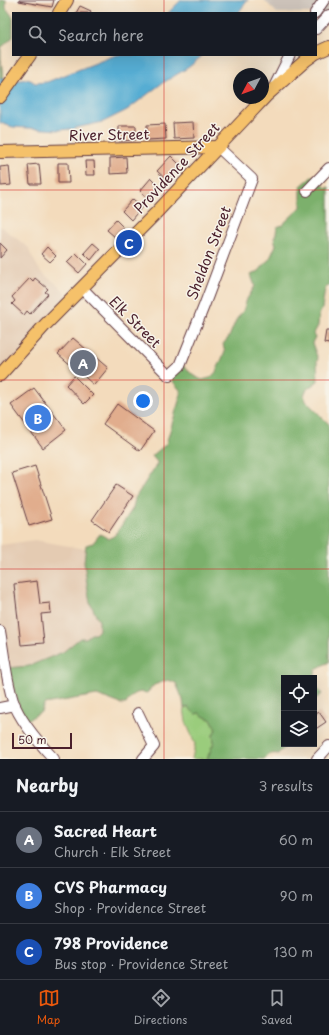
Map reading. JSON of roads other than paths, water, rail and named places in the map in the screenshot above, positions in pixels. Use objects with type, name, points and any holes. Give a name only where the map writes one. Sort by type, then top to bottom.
[{"type":"main road","points":[[60,12],[67,0]]},
{"type":"main road","points":[[317,53],[329,47]]},
{"type":"main road","name":"Providence Street","points":[[0,375],[45,326],[155,214],[273,90],[312,56]]},
{"type":"main road","points":[[0,97],[27,58]]},
{"type":"main road","name":"River Street","points":[[0,152],[218,147]]},
{"type":"street","points":[[316,12],[324,0]]},
{"type":"street","points":[[317,28],[329,15]]},
{"type":"street","points":[[273,90],[290,56]]},
{"type":"street","name":"Sheldon Street","points":[[169,376],[180,366],[252,179],[218,147]]},
{"type":"street","points":[[308,191],[329,168]]},
{"type":"street","name":"Elk Street","points":[[82,288],[169,376]]},
{"type":"street","points":[[0,631],[10,687],[15,705],[34,737],[54,759]]},
{"type":"street","points":[[0,708],[15,705]]},
{"type":"street","points":[[138,713],[154,746],[143,759]]},
{"type":"street","points":[[317,759],[329,746]]},
{"type":"water","points":[[181,0],[248,0],[239,12],[169,12]]},
{"type":"water","points":[[113,56],[202,56],[189,67],[161,84],[127,110],[103,122],[75,128],[73,130],[13,127],[0,123],[0,78],[16,80],[27,79],[35,83],[47,82]]},
{"type":"place","name":"798 Providence","points":[[129,243]]},
{"type":"place","name":"Sacred Heart","points":[[83,363]]},
{"type":"place","name":"CVS Pharmacy","points":[[38,418]]}]
